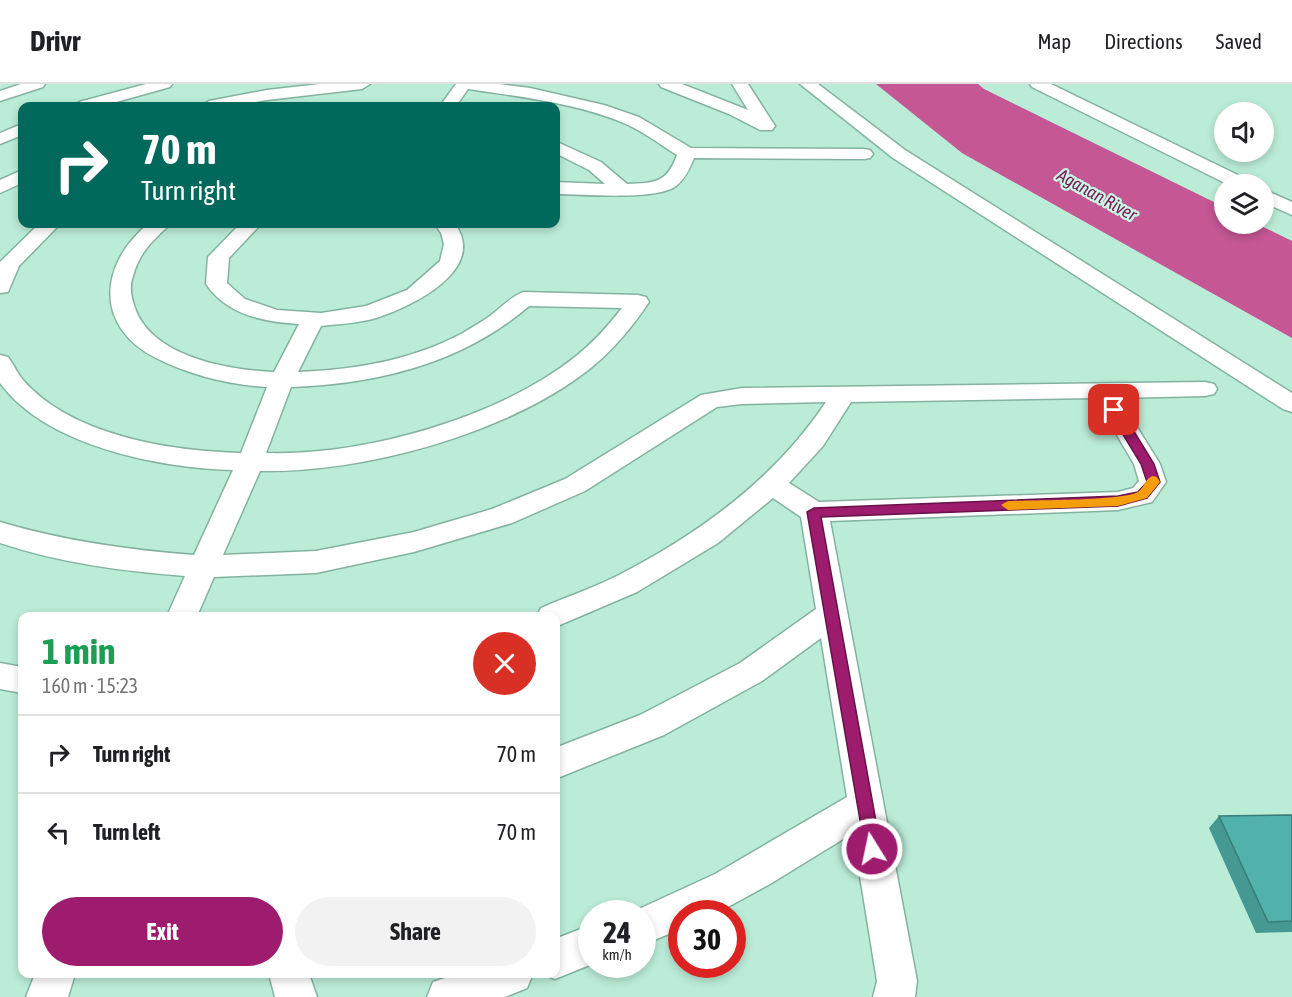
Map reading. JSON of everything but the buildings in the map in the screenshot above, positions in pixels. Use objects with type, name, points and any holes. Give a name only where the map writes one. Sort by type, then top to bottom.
[{"type":"street","points":[[0,96],[37,84]]},
{"type":"street","points":[[99,102],[164,84]]},
{"type":"street","points":[[230,102],[277,93],[362,84]]},
{"type":"street","points":[[451,102],[464,84],[530,93],[598,109],[633,121],[687,153],[864,154]]},
{"type":"street","points":[[667,84],[724,105],[765,126]]},
{"type":"street","points":[[740,84],[784,153]]},
{"type":"street","points":[[808,84],[899,154],[1292,404]]},
{"type":"street","points":[[1038,84],[1221,174]]},
{"type":"street","points":[[0,139],[18,131]]},
{"type":"street","points":[[560,148],[595,166],[621,188]]},
{"type":"street","points":[[560,188],[665,185],[681,170],[687,153]]},
{"type":"street","points":[[0,187],[18,178]]},
{"type":"street","points":[[1274,200],[1292,209]]},
{"type":"street","points":[[0,287],[5,263],[45,228]]},
{"type":"street","points":[[0,362],[3,369],[28,399],[66,424],[118,445],[180,457],[250,462],[325,458],[399,445],[468,424],[528,398],[578,367],[614,335],[638,302],[524,299],[492,325],[450,348],[398,366],[340,376],[282,380],[224,374],[176,359],[141,338],[122,312],[119,283],[130,255],[156,228]]},
{"type":"street","points":[[245,228],[230,238],[217,257],[214,276],[223,294],[244,308],[274,318],[312,321],[350,317],[387,308],[417,294],[440,278],[452,260],[455,242],[447,228]]},
{"type":"street","points":[[184,612],[250,462],[282,380],[312,321]]},
{"type":"street","points":[[0,532],[36,544],[127,561],[204,567],[316,561],[414,542],[502,516],[575,485],[710,400],[742,396],[1205,389]]},
{"type":"street","points":[[772,485],[814,512],[1118,501],[1142,495],[1153,482],[1147,464],[1103,391]]},
{"type":"street","points":[[560,613],[627,584],[708,536],[772,485],[814,440],[843,396]]},
{"type":"street","points":[[814,512],[864,806],[897,981],[894,997]]},
{"type":"street","points":[[560,762],[652,725],[751,672],[831,614]]},
{"type":"street","points":[[0,676],[18,679]]},
{"type":"street","points":[[656,921],[776,863],[864,806]]},
{"type":"street","points":[[560,957],[578,950]]},
{"type":"street","points":[[48,997],[54,978]]},
{"type":"street","points":[[290,978],[296,997]]},
{"type":"street","points":[[448,997],[502,978]]},
{"type":"water","name":"Aganan River","points":[[876,84],[978,84],[1214,202],[1214,234],[1274,232],[1292,241],[1292,338],[962,153]]},
{"type":"slow traffic","points":[[1008,505],[1118,501],[1142,495],[1153,480]]},
{"type":"route","points":[[872,849],[814,512],[1118,501],[1142,495],[1153,482],[1147,464],[1114,410]]}]
